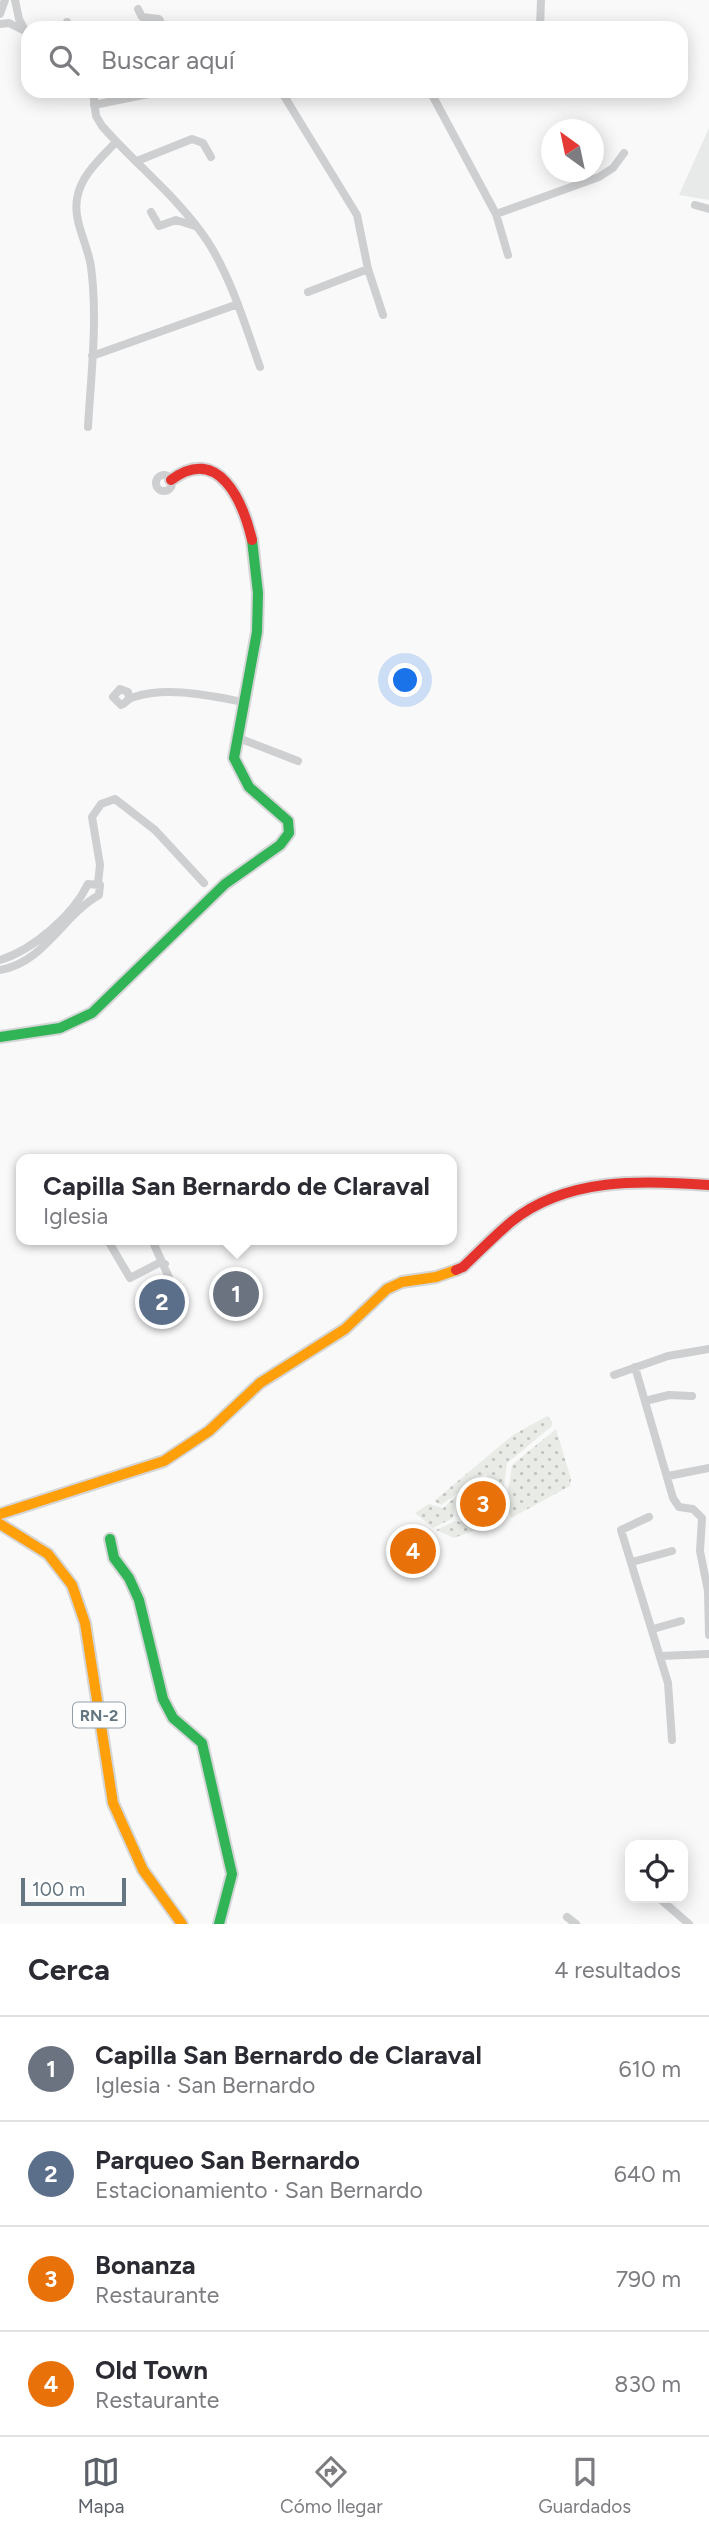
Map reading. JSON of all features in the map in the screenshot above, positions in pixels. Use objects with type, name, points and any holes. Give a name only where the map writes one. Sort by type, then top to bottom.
[{"type":"street","points":[[0,13],[5,0]]},
{"type":"street","points":[[16,0],[22,21]]},
{"type":"street","points":[[540,21],[541,0]]},
{"type":"street","points":[[138,9],[142,18],[160,21]]},
{"type":"street","points":[[0,24],[9,23],[21,31]]},
{"type":"street","points":[[95,98],[102,126],[137,160],[208,242],[238,304],[260,367]]},
{"type":"street","points":[[285,98],[357,215],[368,269],[383,316]]},
{"type":"street","points":[[434,98],[496,214],[508,255]]},
{"type":"street","points":[[137,160],[192,139],[203,143],[211,157]]},
{"type":"street","points":[[88,427],[93,356],[91,265],[78,218],[77,198],[85,177],[116,142]]},
{"type":"street","points":[[496,214],[599,177],[613,169],[624,153]]},
{"type":"street","points":[[695,205],[709,209]]},
{"type":"street","points":[[151,212],[159,226],[176,220],[195,226]]},
{"type":"street","points":[[308,292],[368,269]]},
{"type":"street","points":[[93,356],[238,304]]},
{"type":"street","points":[[0,1037],[61,1030],[75,1025],[92,1013],[225,884],[280,845],[289,833],[288,821],[252,793],[241,778],[234,758],[257,630],[250,530],[234,490],[216,472],[194,468],[171,480]]},
{"type":"street","points":[[129,698],[146,694],[183,693],[244,702]]},
{"type":"street","points":[[236,737],[298,761]]},
{"type":"street","points":[[0,970],[10,969],[43,949],[88,900],[99,895],[101,888],[97,883],[100,865],[92,817],[101,804],[116,799],[155,830],[204,883]]},
{"type":"street","points":[[0,960],[36,943],[83,895],[89,884],[97,883]]},
{"type":"street","points":[[0,1514],[140,1471],[187,1448],[248,1392],[345,1329],[387,1289],[402,1282],[436,1277],[463,1267],[512,1221],[545,1201],[576,1190],[648,1180],[709,1185]]},
{"type":"street","points":[[111,1245],[130,1279],[161,1262],[165,1264]]},
{"type":"street","points":[[155,1245],[176,1293]]},
{"type":"street","points":[[614,1375],[668,1356],[709,1349]]},
{"type":"street","points":[[635,1367],[676,1503],[684,1509],[694,1509],[702,1518],[709,1635]]},
{"type":"street","points":[[645,1401],[669,1395],[692,1396]]},
{"type":"street","points":[[668,1476],[709,1468]]},
{"type":"street","points":[[649,1517],[621,1530],[668,1683],[672,1740]]},
{"type":"street","name":"RN-2","points":[[0,1524],[38,1546],[72,1585],[85,1623],[113,1803],[143,1870],[182,1924]]},
{"type":"street","points":[[110,1539],[109,1552],[133,1585],[159,1686],[171,1716],[198,1736],[202,1743],[232,1874],[229,1895],[219,1924]]},
{"type":"street","points":[[632,1562],[672,1551]]},
{"type":"street","points":[[653,1629],[681,1622]]},
{"type":"street","points":[[661,1656],[709,1654]]},
{"type":"street","points":[[665,1903],[689,1924]]},
{"type":"street","points":[[567,1917],[576,1924]]},
{"type":"shaded area","points":[[709,128],[709,200],[679,195]]},
{"type":"shaded area","points":[[547,1416],[552,1421],[552,1426],[507,1463],[503,1493],[496,1483],[491,1484],[486,1473],[441,1505],[434,1501],[513,1435]]},
{"type":"shaded area","points":[[556,1429],[571,1479],[570,1486],[511,1518],[502,1497],[508,1493],[512,1465]]},
{"type":"shaded area","points":[[456,1496],[453,1518],[433,1528],[415,1513],[429,1504],[443,1508]]},
{"type":"shaded area","points":[[469,1515],[475,1530],[454,1538],[436,1530],[455,1521],[461,1522]]},
{"type":"traffic: fast","points":[[0,1037],[60,1028],[92,1013],[225,884],[280,845],[289,833],[288,821],[249,787],[234,758],[257,632],[258,593],[252,540]]},
{"type":"traffic: fast","points":[[110,1539],[114,1558],[129,1578],[139,1600],[163,1699],[173,1718],[202,1743],[232,1874],[219,1924]]},
{"type":"traffic: slow","points":[[0,1514],[164,1461],[209,1431],[260,1383],[345,1329],[387,1289],[402,1282],[436,1277],[456,1270]]},
{"type":"traffic: slow","points":[[0,1524],[48,1554],[72,1585],[85,1623],[113,1803],[143,1870],[182,1924]]},
{"type":"traffic: jam","points":[[171,480],[188,471],[203,469],[215,473],[235,495],[252,540]]},
{"type":"traffic: jam","points":[[456,1270],[463,1267],[511,1222],[533,1207],[556,1197],[580,1189],[606,1185],[658,1182],[709,1185]]},
{"type":"place","name":"Capilla San Bernardo de Claraval","points":[[236,1294]]},
{"type":"place","name":"Parqueo San Bernardo","points":[[162,1302]]},
{"type":"place","name":"Bonanza","points":[[483,1504]]},
{"type":"place","name":"Old Town","points":[[413,1551]]}]
